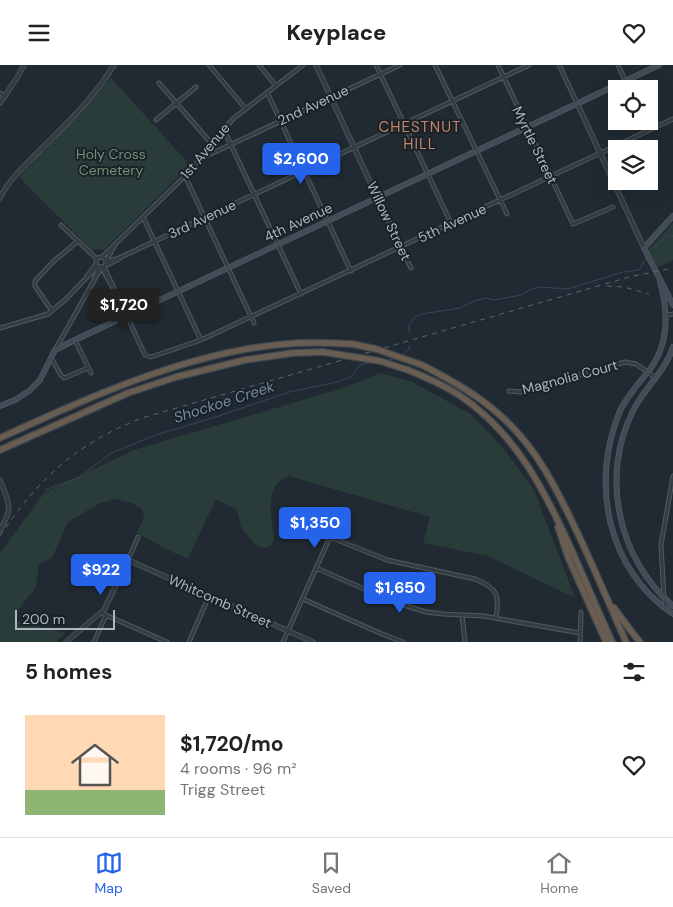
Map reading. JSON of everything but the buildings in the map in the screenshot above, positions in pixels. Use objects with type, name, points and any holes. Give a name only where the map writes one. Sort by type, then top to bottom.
[{"type":"highway","points":[[0,438],[141,378],[180,365],[225,354],[298,343],[352,344],[376,349],[422,365],[487,404],[503,418],[533,452],[553,482],[626,642]]},
{"type":"highway","points":[[0,450],[128,393],[176,377],[244,360],[293,353],[323,352],[380,361],[408,370],[452,391],[487,417],[510,440],[532,470],[548,497],[568,557],[607,642]]},
{"type":"highway","points":[[605,594],[630,631],[640,642]]},
{"type":"main road","name":"4th Avenue","points":[[625,80],[659,65]]},
{"type":"main road","name":"4th Avenue","points":[[55,351],[608,88]]},
{"type":"main road","points":[[673,216],[644,248],[673,305]]},
{"type":"main road","points":[[660,281],[665,315],[662,344],[656,360],[628,397],[616,424],[607,466],[606,502],[610,525],[622,557],[642,586],[673,614]]},
{"type":"main road","points":[[673,347],[666,365],[638,401],[626,427],[620,455],[617,494],[621,523],[632,554],[647,578],[673,606]]},
{"type":"main road","points":[[0,406],[24,395],[34,386],[55,351]]},
{"type":"street","points":[[0,103],[24,65]]},
{"type":"street","points":[[0,198],[6,187],[25,165],[85,104],[114,65]]},
{"type":"street","points":[[209,65],[245,108]]},
{"type":"street","points":[[259,65],[276,85]]},
{"type":"street","name":"1st Avenue","points":[[101,265],[102,257],[185,176],[223,129],[245,108],[303,65]]},
{"type":"street","name":"Willow Street","points":[[316,65],[411,268]]},
{"type":"street","points":[[376,65],[451,223]]},
{"type":"street","name":"2nd Avenue","points":[[200,159],[400,65]]},
{"type":"street","points":[[435,65],[507,214]]},
{"type":"street","name":"Myrtle Street","points":[[498,65],[573,224],[613,207]]},
{"type":"street","name":"3rd Avenue","points":[[101,265],[304,172],[529,65]]},
{"type":"street","points":[[559,65],[644,248]]},
{"type":"street","points":[[618,65],[625,80]]},
{"type":"street","points":[[159,83],[211,143]]},
{"type":"street","points":[[156,120],[196,87]]},
{"type":"street","points":[[267,92],[351,271]]},
{"type":"street","points":[[0,93],[5,96]]},
{"type":"street","name":"5th Avenue","points":[[658,126],[673,119]]},
{"type":"street","points":[[223,129],[301,295]]},
{"type":"street","name":"5th Avenue","points":[[126,316],[147,356],[151,357],[201,341],[601,154],[648,130]]},
{"type":"street","points":[[185,176],[254,323]]},
{"type":"street","points":[[142,217],[201,341]]},
{"type":"street","points":[[61,225],[101,265],[126,316]]},
{"type":"street","points":[[52,311],[36,288],[35,281],[54,261],[78,241]]},
{"type":"street","name":"1st Avenue","points":[[101,265],[115,245]]},
{"type":"street","points":[[0,328],[42,317],[52,311],[101,265]]},
{"type":"street","points":[[55,351],[101,265]]},
{"type":"street","points":[[665,315],[673,314]]},
{"type":"street","points":[[75,340],[91,373]]},
{"type":"street","points":[[51,358],[61,375],[66,378],[88,368]]},
{"type":"street","name":"Magnolia Court","points":[[509,391],[520,392],[625,362],[636,365],[656,378]]},
{"type":"street","points":[[667,610],[664,598],[661,545],[673,476]]},
{"type":"street","points":[[0,480],[10,510],[0,530]]},
{"type":"street","points":[[94,642],[104,614],[138,537]]},
{"type":"street","points":[[283,642],[330,537],[387,561],[475,579],[484,583],[497,595],[496,618]]},
{"type":"street","name":"Whitcomb Street","points":[[128,560],[313,642]]},
{"type":"street","points":[[316,568],[410,608],[436,613],[496,618],[580,633]]},
{"type":"street","points":[[189,642],[209,596]]},
{"type":"street","points":[[303,599],[403,642]]},
{"type":"street","points":[[580,642],[581,612]]},
{"type":"street","points":[[66,642],[104,614]]},
{"type":"street","points":[[104,614],[167,642]]},
{"type":"street","points":[[462,615],[465,642]]},
{"type":"green space","name":"Holy Cross Cemetery","points":[[111,78],[190,165],[104,250],[92,250],[19,177]]},
{"type":"green space","points":[[673,223],[673,260],[658,267],[648,250]]},
{"type":"green space","points":[[381,373],[410,381],[471,414],[505,450],[534,490],[575,598],[488,556],[423,543],[430,517],[289,476],[281,480],[272,494],[271,512],[274,539],[272,544],[266,548],[255,545],[241,527],[237,510],[216,499],[188,558],[137,533],[144,517],[142,509],[132,503],[115,499],[98,504],[67,523],[52,558],[39,564],[36,587],[15,614],[15,621],[66,633],[56,642],[0,642],[0,553],[44,493],[134,450],[343,388]]},
{"type":"waterway","name":"Shockoe Creek","points":[[655,247],[667,236],[673,236]]},
{"type":"waterway","name":"Shockoe Creek","points":[[409,332],[409,325],[416,316],[422,314],[460,308],[474,301],[486,298],[494,300],[521,295],[539,287],[568,289],[623,272],[639,270],[646,258]]},
{"type":"waterway","name":"Shockoe Creek","points":[[401,356],[409,349],[409,346]]},
{"type":"waterway","name":"Shockoe Creek","points":[[387,360],[396,359]]},
{"type":"waterway","name":"Shockoe Creek","points":[[45,490],[80,477],[111,453],[156,435],[289,392],[337,382],[351,377],[360,365],[371,362]]},
{"type":"railway","points":[[0,536],[29,497],[61,465],[98,439],[142,418],[629,277],[673,268]]},
{"type":"railway","points":[[607,286],[624,287],[649,294]]},
{"type":"district","name":"CHESTNUT HILL","points":[[420,136]]}]
